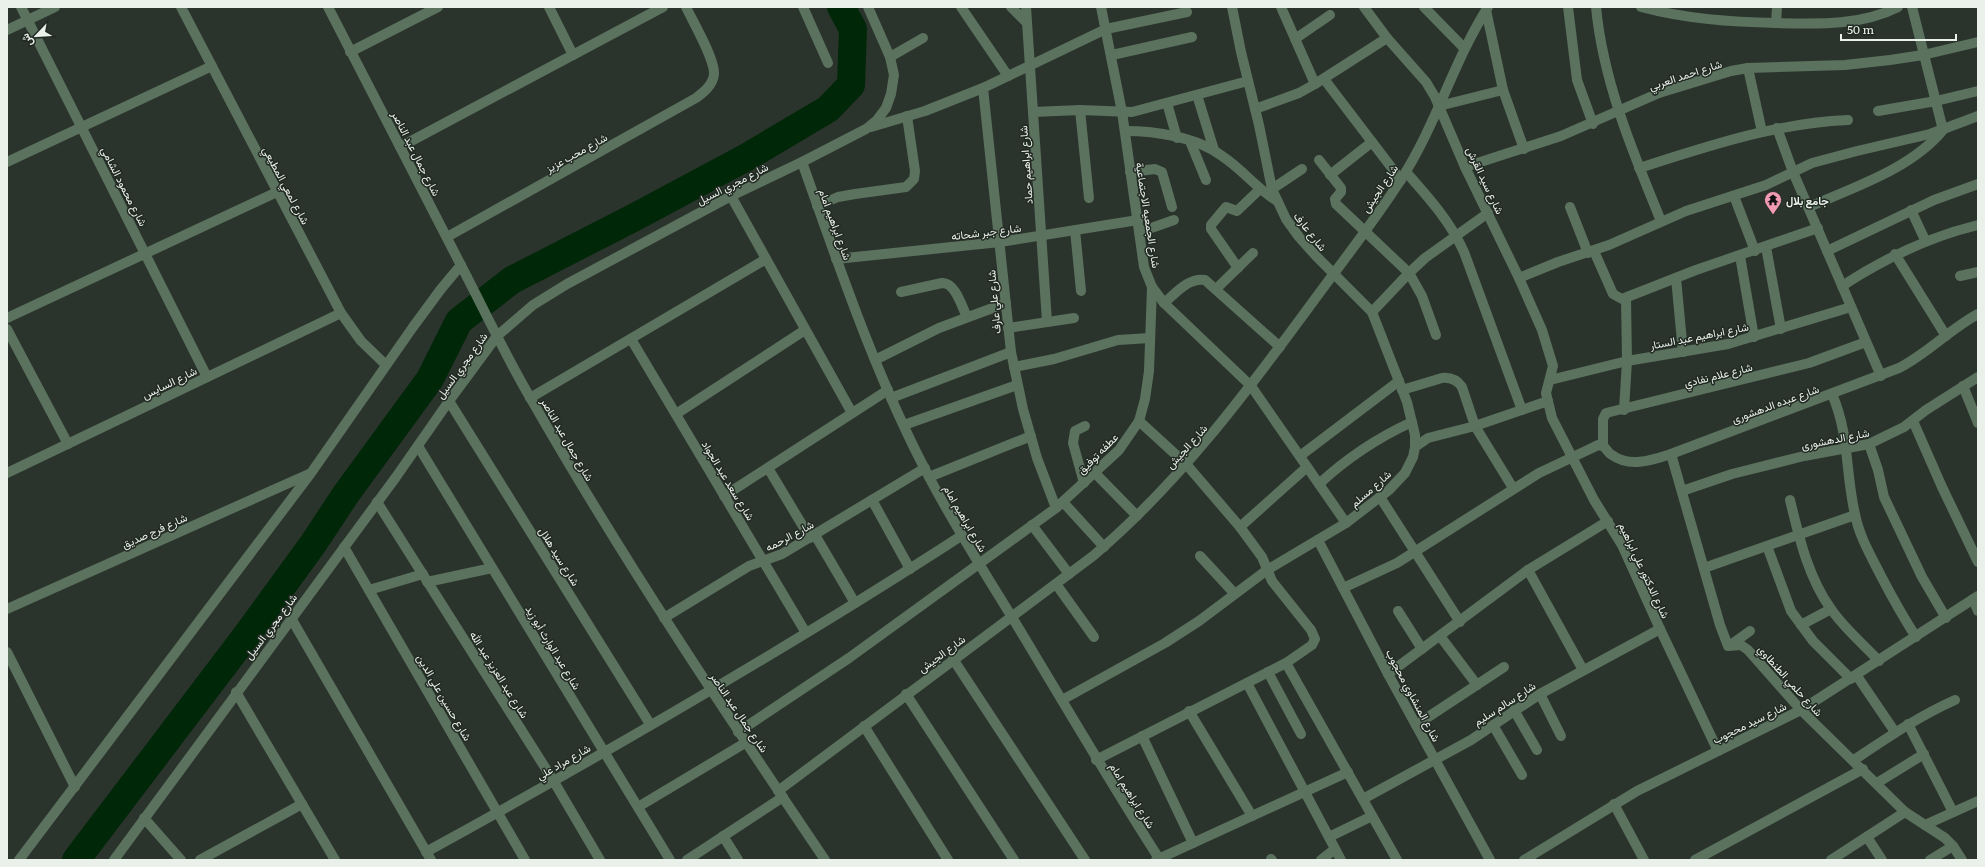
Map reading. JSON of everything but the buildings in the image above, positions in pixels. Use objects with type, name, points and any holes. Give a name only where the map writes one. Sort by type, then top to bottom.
[{"type":"street","name":"شارع محمود الشامي","points":[[21,7],[207,377]]},
{"type":"street","points":[[7,30],[55,7]]},
{"type":"street","name":"شارع لمعي المطيعي","points":[[181,7],[341,313],[361,341],[386,365]]},
{"type":"street","name":"شارع جمال عبد الناصر","points":[[328,7],[530,398],[585,492],[664,618],[745,743],[825,860]]},
{"type":"street","points":[[350,52],[438,7]]},
{"type":"street","points":[[550,7],[573,55]]},
{"type":"street","points":[[400,147],[663,7]]},
{"type":"street","name":"شارع محب عزيز","points":[[447,238],[696,98],[707,90],[712,82],[714,74],[713,62],[686,7]]},
{"type":"street","points":[[803,7],[828,63]]},
{"type":"street","name":"شارع مجري السيل","points":[[114,860],[497,336],[533,305],[557,290],[731,196],[866,129],[877,120],[886,108],[891,94],[894,75],[890,57],[869,7]]},
{"type":"street","points":[[961,7],[1008,76]]},
{"type":"street","points":[[1011,7],[1027,23]]},
{"type":"street","name":"شارع ابراهيم حماد","points":[[1026,7],[1047,322]]},
{"type":"street","name":"شارع الجمعيه الاجتماعية","points":[[1101,7],[1112,55],[1122,112],[1144,267],[1152,287],[1164,303],[1251,386],[1346,523]]},
{"type":"street","name":"شارع عارف","points":[[1232,7],[1272,189],[1277,201],[1299,237],[1333,274],[1372,312],[1401,386],[1412,422],[1416,447]]},
{"type":"street","points":[[1280,7],[1295,39],[1320,82],[1403,176],[1445,218],[1456,235],[1464,252],[1522,410]]},
{"type":"street","name":"شارع سيد القرش","points":[[1364,7],[1387,38],[1426,82],[1439,106],[1465,167],[1520,278],[1542,330],[1553,366],[1550,380]]},
{"type":"street","points":[[1424,7],[1464,48]]},
{"type":"street","points":[[1568,7],[1577,80],[1593,124]]},
{"type":"street","points":[[1596,7],[1598,33],[1619,110],[1639,168],[1661,221]]},
{"type":"street","points":[[1641,7],[1658,9],[1686,17],[1738,22],[1776,23],[1838,22],[1864,19],[1898,7]]},
{"type":"street","points":[[1776,23],[1777,7]]},
{"type":"street","points":[[1912,7],[1943,130]]},
{"type":"street","points":[[1487,8],[1503,90],[1524,149]]},
{"type":"street","name":"شارع الجيش","points":[[687,860],[723,836],[780,794],[864,726],[1104,547],[1137,516],[1186,464],[1251,386],[1364,232],[1403,176],[1439,106],[1464,48],[1487,8]]},
{"type":"street","points":[[866,129],[907,116],[983,88],[1106,29],[1187,12]]},
{"type":"street","points":[[1295,39],[1330,15]]},
{"type":"street","points":[[1112,55],[1192,37]]},
{"type":"street","points":[[890,57],[923,38]]},
{"type":"street","points":[[1255,110],[1299,93],[1320,82],[1387,38]]},
{"type":"street","name":"شارع احمد العربي","points":[[1465,167],[1524,149],[1593,124],[1619,110],[1659,93],[1702,79],[1748,68],[1845,64],[1924,55],[1978,42]]},
{"type":"street","points":[[7,162],[212,66]]},
{"type":"street","points":[[1748,68],[1762,132]]},
{"type":"street","points":[[1033,112],[1080,110],[1132,112],[1248,81]]},
{"type":"street","name":"شارع علي عارف","points":[[983,88],[1008,328],[1017,385],[1031,436],[1059,505],[1104,547]]},
{"type":"street","points":[[1439,106],[1503,90]]},
{"type":"street","points":[[1878,111],[1936,102],[1978,91]]},
{"type":"street","points":[[1198,95],[1214,150]]},
{"type":"street","points":[[1168,103],[1177,138]]},
{"type":"street","points":[[1080,110],[1089,198]]},
{"type":"street","points":[[817,206],[838,197],[900,189],[911,184],[914,179],[915,171],[907,116]]},
{"type":"street","points":[[1520,278],[1558,262],[1591,252],[1686,211],[1772,182],[1812,163],[1836,156],[1902,142],[1943,130],[1978,116]]},
{"type":"street","points":[[1639,168],[1700,149],[1777,128],[1821,121],[1848,120]]},
{"type":"street","points":[[1777,128],[1793,172],[1880,376]]},
{"type":"street","points":[[1809,207],[1902,164],[1928,147],[1943,130]]},
{"type":"street","points":[[1125,131],[1158,133],[1190,141],[1214,150],[1224,157],[1259,190],[1277,201]]},
{"type":"street","points":[[1190,141],[1206,180]]},
{"type":"street","points":[[1330,175],[1372,142]]},
{"type":"street","points":[[1319,160],[1341,190],[1335,199],[1335,202],[1364,232],[1409,273],[1422,296],[1436,334]]},
{"type":"street","name":"شارع ابراهيم امام","points":[[802,162],[836,259],[875,360],[927,473],[961,536],[1012,617],[1096,760],[1158,859]]},
{"type":"street","points":[[1130,172],[1155,169],[1162,172],[1172,206]]},
{"type":"street","points":[[1272,189],[1302,169]]},
{"type":"street","points":[[1827,251],[1911,210],[1978,184]]},
{"type":"street","points":[[1238,268],[1211,229],[1211,225],[1226,208],[1237,211],[1259,190]]},
{"type":"street","points":[[7,318],[277,192]]},
{"type":"street","points":[[731,196],[852,413]]},
{"type":"street","points":[[1734,196],[1756,251]]},
{"type":"street","points":[[1570,207],[1613,294],[1619,298],[1626,298],[1676,278],[1818,228]]},
{"type":"street","points":[[1911,210],[1926,240]]},
{"type":"street","points":[[1372,312],[1409,273],[1456,235],[1488,212]]},
{"type":"street","name":"شارع جبر شحاته","points":[[836,259],[1000,242],[1138,220]]},
{"type":"street","points":[[1140,232],[1174,220]]},
{"type":"street","points":[[1842,286],[1895,254],[1926,240],[1978,225]]},
{"type":"street","points":[[1075,230],[1081,291]]},
{"type":"street","points":[[1766,247],[1781,329]]},
{"type":"street","points":[[1216,290],[1253,253]]},
{"type":"street","points":[[1895,254],[1946,336]]},
{"type":"street","points":[[1740,256],[1754,337]]},
{"type":"street","points":[[530,398],[766,259]]},
{"type":"street","points":[[19,860],[311,473],[386,365],[441,289],[461,265]]},
{"type":"street","points":[[1960,276],[1978,272]]},
{"type":"street","points":[[1676,278],[1683,352]]},
{"type":"street","points":[[1164,303],[1190,282],[1195,280],[1205,280],[1280,347]]},
{"type":"street","points":[[901,292],[942,282],[948,283],[952,287],[967,316]]},
{"type":"street","name":"عطفه توفيق","points":[[738,732],[849,658],[979,565],[1059,505],[1119,450],[1138,420],[1147,385],[1152,287]]},
{"type":"street","points":[[1624,410],[1627,361],[1626,298]]},
{"type":"street","points":[[875,360],[907,343],[967,316],[1006,303]]},
{"type":"street","name":"شارع ابراهيم عبد الستار","points":[[1550,380],[1627,361],[1728,344],[1851,307]]},
{"type":"street","name":"شارع السايس","points":[[7,473],[341,313]]},
{"type":"street","name":"شارع عبده الدهشورى","points":[[1603,446],[1614,457],[1630,462],[1642,462],[1671,454],[1880,376],[1911,362],[1978,314]]},
{"type":"street","points":[[1008,328],[1074,318]]},
{"type":"street","points":[[7,329],[68,444]]},
{"type":"street","points":[[676,414],[806,330]]},
{"type":"street","points":[[1014,367],[1054,359],[1118,340],[1150,338]]},
{"type":"street","name":"شارع سعد عبد الجواد","points":[[631,339],[806,633]]},
{"type":"street","name":"شارع علام نفادي","points":[[1603,446],[1604,416],[1608,413],[1809,363],[1866,342]]},
{"type":"street","points":[[724,496],[852,413],[890,394],[1011,352]]},
{"type":"street","name":"شارع الدهشورى","points":[[1682,491],[1732,474],[1804,456],[1869,444],[1884,438],[1914,421],[1926,410],[1978,377]]},
{"type":"street","points":[[1300,456],[1401,386],[1442,378],[1454,379],[1462,388],[1475,426],[1513,488]]},
{"type":"street","name":"شارع الدكتور علي ابراهيم","points":[[1550,380],[1546,393],[1552,418],[1594,500],[1622,545],[1718,751]]},
{"type":"street","points":[[904,425],[1017,385]]},
{"type":"street","points":[[1963,386],[1978,423]]},
{"type":"street","points":[[1832,394],[1842,421],[1847,448],[1855,515],[1874,562],[1896,606],[1916,637]]},
{"type":"street","name":"شارع سيد هلال","points":[[449,401],[650,724]]},
{"type":"street","points":[[1416,447],[1428,438],[1475,426],[1548,401]]},
{"type":"street","points":[[1096,760],[1189,711],[1286,663],[1314,642],[1315,639],[1311,630],[1275,586],[1262,557],[1240,527],[1186,464],[1138,420]]},
{"type":"street","points":[[1914,421],[1942,487],[1978,562]]},
{"type":"street","points":[[1319,484],[1340,465],[1363,448],[1387,433],[1412,422]]},
{"type":"street","points":[[1084,483],[1072,439],[1075,431],[1085,426]]},
{"type":"street","name":"شارع الرحمه","points":[[664,618],[749,566],[782,554],[872,500],[927,473],[1031,436]]},
{"type":"street","points":[[1869,444],[1878,470],[1884,497],[1922,577],[1946,618]]},
{"type":"street","points":[[1343,588],[1397,563],[1513,488],[1571,457],[1598,445],[1603,446]]},
{"type":"street","name":"شارع عبد الوارث أبو زيد","points":[[418,446],[670,860]]},
{"type":"street","name":"شارع مسلم","points":[[1062,700],[1165,643],[1199,621],[1234,593],[1267,570],[1346,523],[1380,497],[1405,473],[1416,447]]},
{"type":"street","points":[[1671,454],[1720,625],[1729,646],[1750,631]]},
{"type":"street","points":[[1240,527],[1307,467]]},
{"type":"street","points":[[768,468],[855,603]]},
{"type":"street","name":"شارع فرج صديق","points":[[7,609],[311,473]]},
{"type":"street","points":[[1095,473],[1137,516]]},
{"type":"street","points":[[1380,497],[1460,622]]},
{"type":"street","points":[[872,500],[910,569]]},
{"type":"street","points":[[1790,500],[1798,535],[1820,591],[1831,609],[1879,661]]},
{"type":"street","name":"شارع عبد العزيز عبد الله","points":[[377,502],[553,780],[600,860]]},
{"type":"street","points":[[1704,568],[1855,515]]},
{"type":"street","points":[[1388,674],[1528,570],[1608,521]]},
{"type":"street","points":[[1032,525],[1069,574]]},
{"type":"street","name":"شارع مراد علي","points":[[429,856],[498,812],[806,633],[961,536]]},
{"type":"street","name":"شارع المنشاوي محجوب","points":[[1318,540],[1388,674],[1490,860]]},
{"type":"street","points":[[1767,546],[1791,611],[1813,641],[1854,677],[1895,732]]},
{"type":"street","name":"شارع حسين علي الدين","points":[[344,547],[525,860]]},
{"type":"street","points":[[1200,556],[1234,593]]},
{"type":"street","points":[[369,590],[425,578],[492,568]]},
{"type":"street","points":[[1528,570],[1583,670]]},
{"type":"street","points":[[1056,584],[1094,637]]},
{"type":"street","points":[[1975,598],[1978,611]]},
{"type":"street","name":"شارع سيد محجوب","points":[[1524,860],[1637,791],[1801,710],[1975,598]]},
{"type":"street","points":[[1801,625],[1831,609]]},
{"type":"street","points":[[1398,611],[1422,649]]},
{"type":"street","points":[[292,618],[429,856]]},
{"type":"street","name":"شارع سالم سليم","points":[[1363,799],[1471,740],[1540,694],[1660,629]]},
{"type":"street","points":[[1440,636],[1477,685]]},
{"type":"street","name":"شارع حلمي الطنطاوي","points":[[1729,646],[1741,645],[1744,647],[1801,710],[1854,760],[1905,812],[1945,838],[1953,846],[1962,860]]},
{"type":"street","points":[[7,652],[75,787]]},
{"type":"street","points":[[953,659],[1084,860]]},
{"type":"street","points":[[1286,663],[1397,860]]},
{"type":"street","points":[[1416,725],[1504,667]]},
{"type":"street","points":[[1268,672],[1301,734]]},
{"type":"street","points":[[1247,683],[1341,860]]},
{"type":"street","points":[[236,692],[335,860]]},
{"type":"street","points":[[906,694],[1014,860]]},
{"type":"street","points":[[1540,694],[1561,736]]},
{"type":"street","points":[[1854,760],[1908,724],[1932,710],[1956,700]]},
{"type":"street","points":[[1514,710],[1537,750]]},
{"type":"street","points":[[1189,711],[1252,816]]},
{"type":"street","points":[[1908,724],[1953,812]]},
{"type":"street","points":[[1493,725],[1522,775]]},
{"type":"street","points":[[864,726],[948,860]]},
{"type":"street","points":[[1142,736],[1193,843]]},
{"type":"street","points":[[638,807],[745,743]]},
{"type":"street","points":[[1877,783],[1924,754]]},
{"type":"street","points":[[1696,860],[1863,769]]},
{"type":"street","points":[[1158,859],[1348,772]]},
{"type":"street","points":[[1925,825],[1978,801]]},
{"type":"street","points":[[200,860],[302,804]]},
{"type":"street","points":[[1614,804],[1644,860]]},
{"type":"street","points":[[1831,860],[1905,812]]},
{"type":"street","points":[[1329,837],[1372,816]]},
{"type":"street","points":[[144,818],[181,860]]},
{"type":"street","points":[[723,836],[738,860]]},
{"type":"street","points":[[1867,837],[1882,860]]},
{"type":"street","points":[[1930,860],[1953,846]]},
{"type":"street","points":[[1321,860],[1335,849]]},
{"type":"waterway","points":[[76,860],[246,636],[313,544],[346,494],[430,379],[459,321],[512,280],[635,217],[747,157],[828,109],[851,85],[853,29],[841,7]]},
{"type":"place","name":"جامع بلال","points":[[1773,215]]}]
